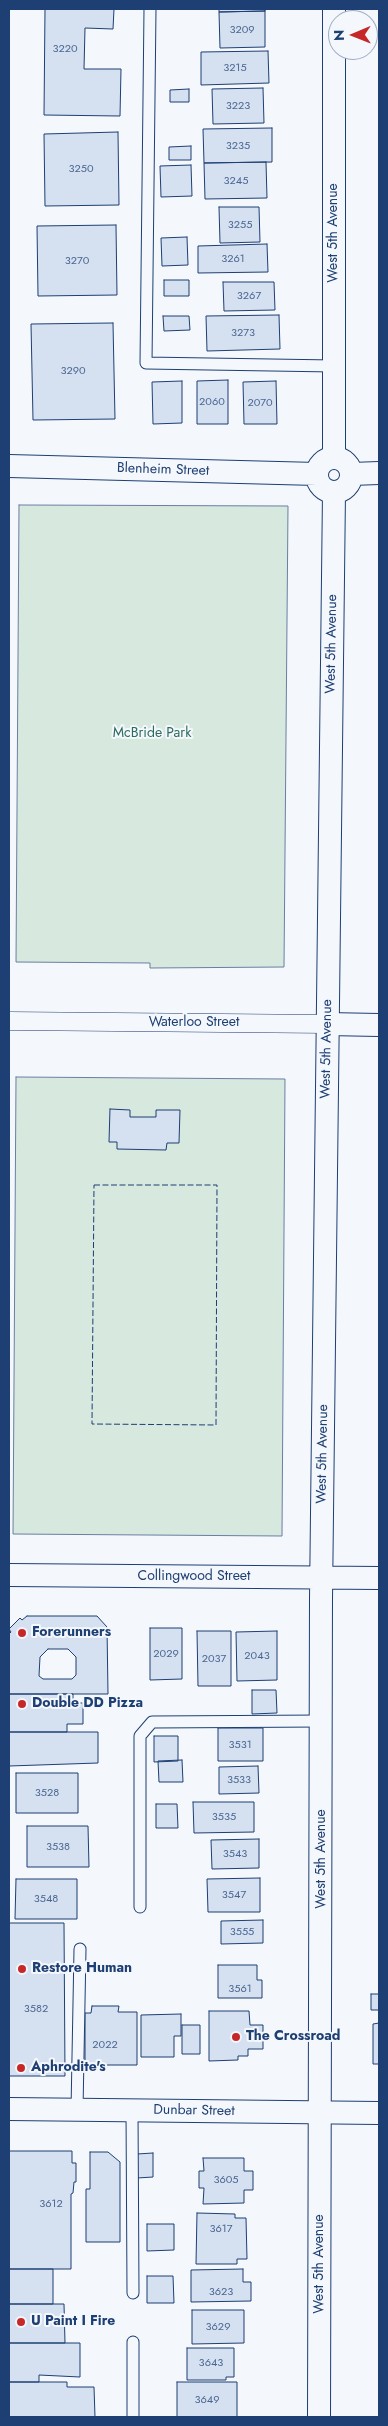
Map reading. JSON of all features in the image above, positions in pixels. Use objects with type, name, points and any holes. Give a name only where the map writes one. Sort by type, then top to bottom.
[{"type":"street","name":"West 5th Avenue","points":[[334,9],[334,458]]},
{"type":"street","points":[[334,458],[346,462],[351,474],[346,486],[334,492],[322,486],[318,474],[322,463],[334,458]]},
{"type":"street","name":"Blenheim Street","points":[[9,466],[318,474]]},
{"type":"street","points":[[351,474],[379,473]]},
{"type":"street","name":"West 5th Avenue","points":[[319,2417],[322,2113],[322,1577],[334,492]]},
{"type":"street","name":"Waterloo Street","points":[[9,1021],[379,1024]]},
{"type":"street","name":"Collingwood Street","points":[[9,1575],[379,1578]]},
{"type":"street","name":"Dunbar Street","points":[[9,2109],[379,2113]]},
{"type":"lane","points":[[150,9],[146,363],[334,366]]},
{"type":"lane","points":[[140,1907],[140,1736],[152,1722],[322,1721]]},
{"type":"lane","points":[[77,2110],[80,1949]]},
{"type":"lane","points":[[132,2110],[133,2293]]},
{"type":"lane","points":[[133,2342],[133,2417]]},
{"type":"green space","name":"McBride Park","points":[[19,505],[288,506],[284,967],[150,968],[150,963],[16,962]]},
{"type":"green space","points":[[16,1077],[285,1079],[282,1536],[13,1534]]},
{"type":"building","points":[[45,9],[114,9],[113,29],[85,28],[84,69],[121,69],[120,116],[44,115]]},
{"type":"building","points":[[219,9],[265,9],[265,11],[219,12]]},
{"type":"building","points":[[265,11],[265,47],[220,48],[219,12]]},
{"type":"building","points":[[268,51],[269,83],[201,85],[201,52]]},
{"type":"building","points":[[263,88],[264,123],[213,124],[212,89]]},
{"type":"building","points":[[189,89],[189,102],[170,102],[170,90]]},
{"type":"building","points":[[272,128],[272,162],[204,163],[203,129]]},
{"type":"building","points":[[118,132],[119,205],[45,206],[44,134]]},
{"type":"building","points":[[191,146],[191,160],[169,160],[169,147]]},
{"type":"building","points":[[266,162],[267,198],[205,199],[204,163]]},
{"type":"building","points":[[191,165],[192,196],[161,197],[160,166]]},
{"type":"building","points":[[219,207],[259,207],[260,242],[220,243]]},
{"type":"building","points":[[116,225],[117,295],[38,296],[37,226]]},
{"type":"building","points":[[187,237],[188,265],[162,266],[161,238]]},
{"type":"building","points":[[267,244],[268,272],[198,273],[198,246]]},
{"type":"building","points":[[164,280],[189,280],[189,296],[164,296]]},
{"type":"building","points":[[223,282],[274,282],[275,310],[224,311]]},
{"type":"building","points":[[279,315],[280,349],[207,351],[206,316]]},
{"type":"building","points":[[163,316],[189,316],[190,330],[164,331]]},
{"type":"building","points":[[113,323],[115,419],[33,420],[31,324]]},
{"type":"building","points":[[228,380],[228,424],[197,424],[197,381]]},
{"type":"building","points":[[182,381],[182,423],[153,424],[152,382]]},
{"type":"building","points":[[276,381],[277,424],[244,424],[243,382]]},
{"type":"building","points":[[110,1109],[130,1110],[130,1117],[156,1117],[156,1110],[180,1110],[179,1143],[167,1143],[166,1150],[117,1149],[117,1142],[109,1142]]},
{"type":"building","points":[[27,1616],[97,1616],[107,1627],[108,1694],[9,1694],[9,1634],[11,1632],[9,1629],[20,1618],[22,1620]],"holes":[[[48,1649],[68,1649],[76,1657],[76,1675],[72,1679],[43,1679],[39,1676],[40,1657]]]},
{"type":"building","points":[[150,1628],[182,1628],[182,1679],[150,1680]]},
{"type":"building","points":[[197,1631],[231,1631],[231,1686],[198,1686]]},
{"type":"building","points":[[277,1631],[277,1680],[237,1681],[236,1632]]},
{"type":"building","points":[[252,1690],[276,1690],[277,1713],[252,1714]]},
{"type":"building","points":[[9,1694],[73,1694],[73,1703],[83,1703],[83,1724],[67,1724],[67,1732],[9,1732]]},
{"type":"building","points":[[218,1728],[263,1728],[263,1761],[218,1761]]},
{"type":"building","points":[[9,1732],[98,1732],[98,1763],[9,1766]]},
{"type":"building","points":[[154,1736],[178,1736],[178,1761],[154,1762]]},
{"type":"building","points":[[182,1760],[183,1782],[159,1782],[158,1761]]},
{"type":"building","points":[[258,1766],[259,1793],[219,1794],[219,1767]]},
{"type":"building","points":[[16,1773],[78,1773],[78,1813],[16,1813]]},
{"type":"building","points":[[193,1802],[254,1802],[254,1832],[194,1833]]},
{"type":"building","points":[[156,1804],[177,1804],[178,1828],[156,1828]]},
{"type":"building","points":[[27,1826],[88,1826],[89,1867],[27,1867]]},
{"type":"building","points":[[259,1839],[259,1868],[212,1869],[211,1840]]},
{"type":"building","points":[[260,1878],[260,1912],[208,1912],[207,1879]]},
{"type":"building","points":[[16,1879],[77,1879],[77,1919],[15,1919]]},
{"type":"building","points":[[263,1920],[263,1943],[221,1944],[221,1921]]},
{"type":"building","points":[[9,1923],[64,1923],[65,2076],[9,2076]]},
{"type":"building","points":[[218,1965],[257,1965],[257,1980],[262,1980],[262,1998],[218,1998]]},
{"type":"building","points":[[371,1994],[379,1994],[379,2010],[371,2010]]},
{"type":"building","points":[[92,2006],[119,2006],[118,2012],[137,2012],[137,2065],[85,2065],[85,2013],[91,2013]]},
{"type":"building","name":"The Crossroad","points":[[209,2011],[249,2011],[250,2025],[263,2025],[263,2049],[248,2049],[248,2056],[238,2056],[238,2060],[209,2061]]},
{"type":"building","points":[[181,2014],[181,2036],[174,2036],[174,2057],[141,2057],[141,2015]]},
{"type":"building","points":[[379,2023],[379,2064],[373,2064],[373,2024]]},
{"type":"building","points":[[182,2025],[200,2025],[200,2054],[182,2054]]},
{"type":"building","points":[[9,2151],[72,2151],[72,2163],[76,2163],[76,2182],[74,2182],[73,2193],[71,2194],[71,2269],[9,2269]]},
{"type":"building","points":[[90,2152],[108,2152],[120,2162],[120,2242],[86,2242],[86,2189],[90,2189]]},
{"type":"building","points":[[153,2153],[153,2177],[137,2178],[137,2154]]},
{"type":"building","points":[[203,2158],[244,2158],[244,2171],[253,2171],[253,2190],[244,2190],[244,2203],[203,2204],[204,2188],[199,2188],[199,2171],[204,2171]]},
{"type":"building","points":[[197,2213],[235,2214],[235,2218],[246,2218],[247,2259],[237,2259],[237,2264],[196,2264]]},
{"type":"building","points":[[147,2224],[174,2224],[174,2250],[147,2251]]},
{"type":"building","points":[[9,2269],[53,2269],[53,2304],[9,2304]]},
{"type":"building","points":[[243,2269],[243,2282],[251,2282],[251,2301],[191,2302],[191,2270]]},
{"type":"building","points":[[147,2276],[173,2276],[174,2303],[147,2303]]},
{"type":"building","points":[[9,2304],[64,2304],[65,2343],[9,2343]]},
{"type":"building","points":[[192,2310],[244,2310],[244,2343],[192,2344]]},
{"type":"building","points":[[9,2343],[80,2343],[80,2377],[39,2375],[39,2382],[9,2382]]},
{"type":"building","points":[[187,2348],[234,2348],[234,2377],[226,2377],[226,2380],[187,2380]]},
{"type":"building","points":[[9,2382],[67,2382],[67,2387],[94,2387],[95,2417],[9,2417]]},
{"type":"building","points":[[177,2382],[237,2382],[237,2417],[177,2417]]},
{"type":"fence","points":[[94,1185],[217,1185],[216,1425],[92,1424],[94,1185]]},
{"type":"place","name":"Forerunners","points":[[22,1633]]},
{"type":"place","name":"Double DD Pizza","points":[[22,1704]]},
{"type":"place","name":"Restore Human","points":[[22,1969]]},
{"type":"place","name":"The Crossroad","points":[[236,2037]]},
{"type":"place","name":"Aphrodite's","points":[[21,2068]]},
{"type":"place","name":"U Paint I Fire","points":[[21,2322]]}]
